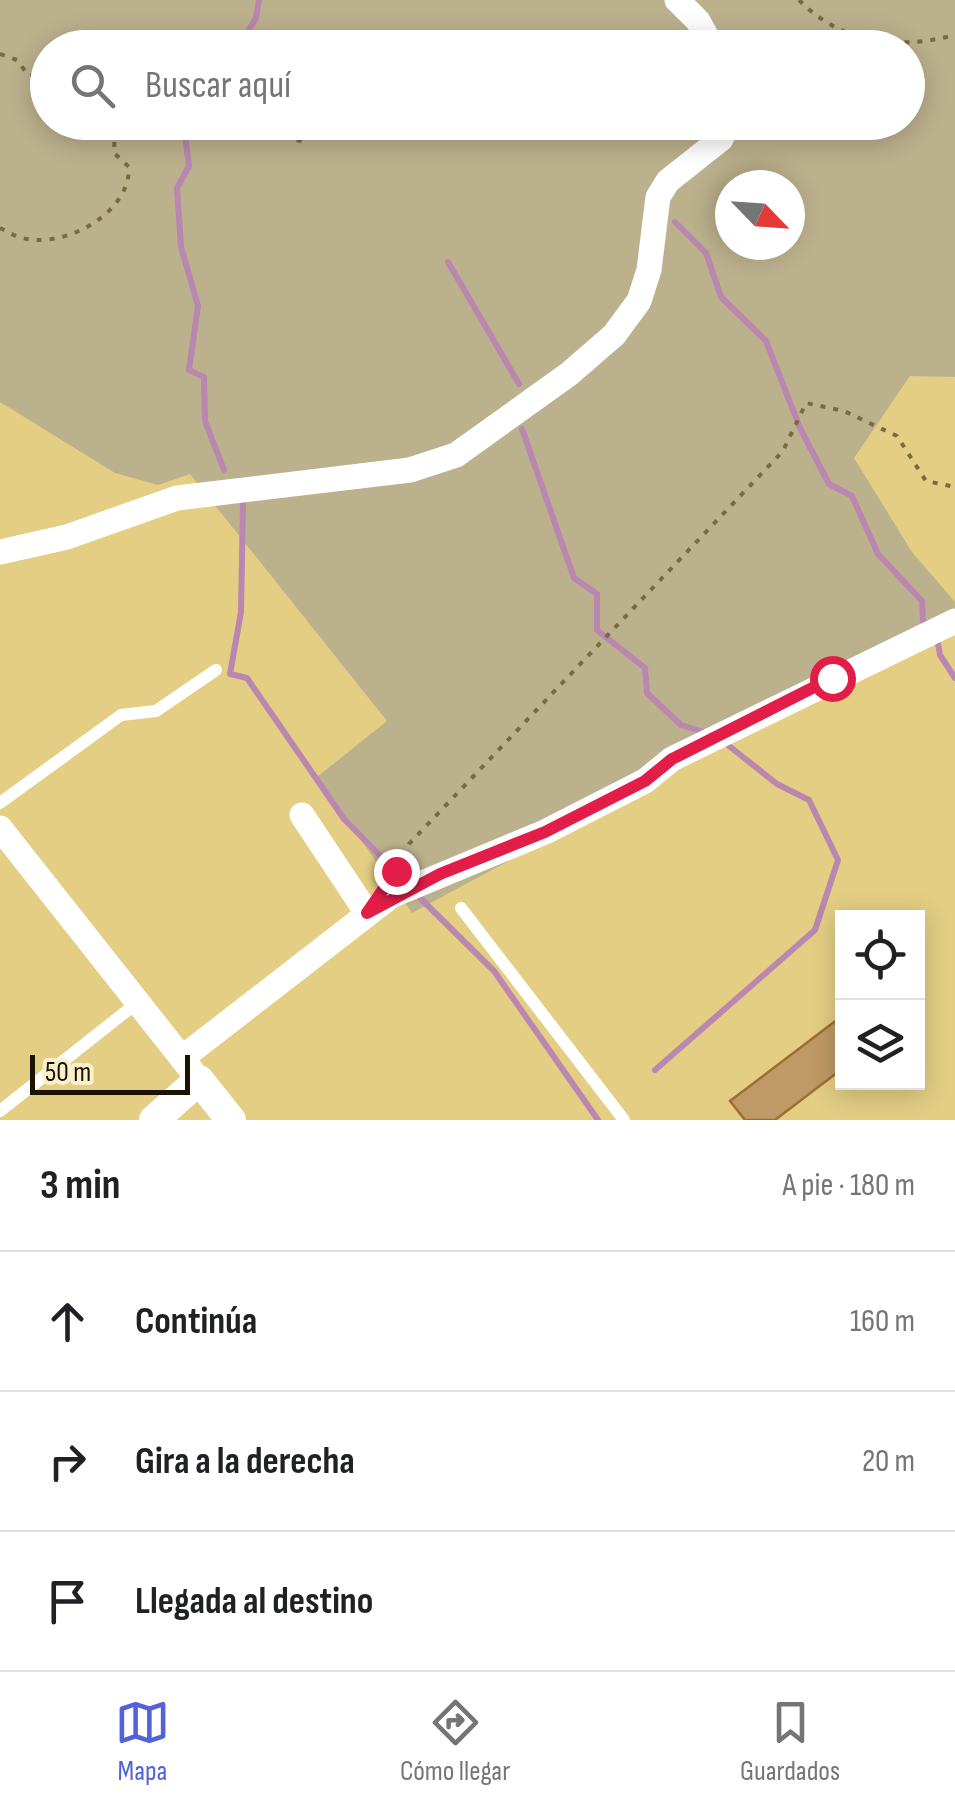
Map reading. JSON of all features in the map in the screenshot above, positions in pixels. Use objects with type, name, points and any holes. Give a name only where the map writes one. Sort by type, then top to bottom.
[{"type":"street","points":[[677,0],[703,30]]},
{"type":"street","points":[[0,552],[67,537],[177,498],[410,470],[456,455],[569,374],[614,335],[639,301],[650,270],[658,196],[668,181],[719,140]]},
{"type":"street","points":[[154,1120],[190,1069],[367,913],[440,874],[545,832],[645,781],[672,759],[955,621]]},
{"type":"street","points":[[302,816],[367,913]]},
{"type":"street","points":[[0,828],[230,1120]]},
{"type":"lane","points":[[0,803],[121,715],[156,710],[216,670]]},
{"type":"lane","points":[[461,908],[624,1120]]},
{"type":"lane","points":[[0,1111],[138,1002]]},
{"type":"path","points":[[799,0],[820,22],[835,30]]},
{"type":"path","points":[[925,41],[955,35]]},
{"type":"path","points":[[0,54],[17,60],[30,76]]},
{"type":"path","points":[[0,228],[23,238],[60,237],[101,218],[129,182],[129,167],[114,154],[114,140]]},
{"type":"path","points":[[396,871],[409,844],[784,451],[806,404],[844,411],[897,436],[926,481],[955,487]]},
{"type":"shaded area","points":[[0,0],[955,0],[955,377],[910,376],[854,458],[912,552],[955,602],[955,621],[412,913],[317,777],[387,721],[190,474],[158,485],[115,473],[0,402]]},
{"type":"building","points":[[835,1021],[835,1074],[775,1120],[745,1120],[730,1101]]},
{"type":"waterway","points":[[249,30],[259,0]]},
{"type":"waterway","points":[[186,140],[189,166],[177,188],[181,247],[198,306],[189,370],[204,377],[205,421],[224,470]]},
{"type":"waterway","points":[[675,222],[706,253],[721,297],[766,341],[800,428],[829,484],[852,496],[878,554],[922,601],[923,621],[928,624]]},
{"type":"waterway","points":[[448,262],[519,384]]},
{"type":"waterway","points":[[522,429],[574,578],[597,594],[597,630],[645,668],[647,693],[681,725],[704,732]]},
{"type":"waterway","points":[[243,503],[241,612],[230,674],[247,678],[344,819],[406,882]]},
{"type":"waterway","points":[[937,638],[940,655],[955,678]]},
{"type":"waterway","points":[[655,1070],[815,930],[838,860],[809,800],[777,784],[724,742]]},
{"type":"waterway","points":[[414,892],[494,971],[598,1120]]},
{"type":"route","points":[[396,871],[367,913],[391,896],[545,832],[645,781],[672,759],[765,716],[832,678]]}]
